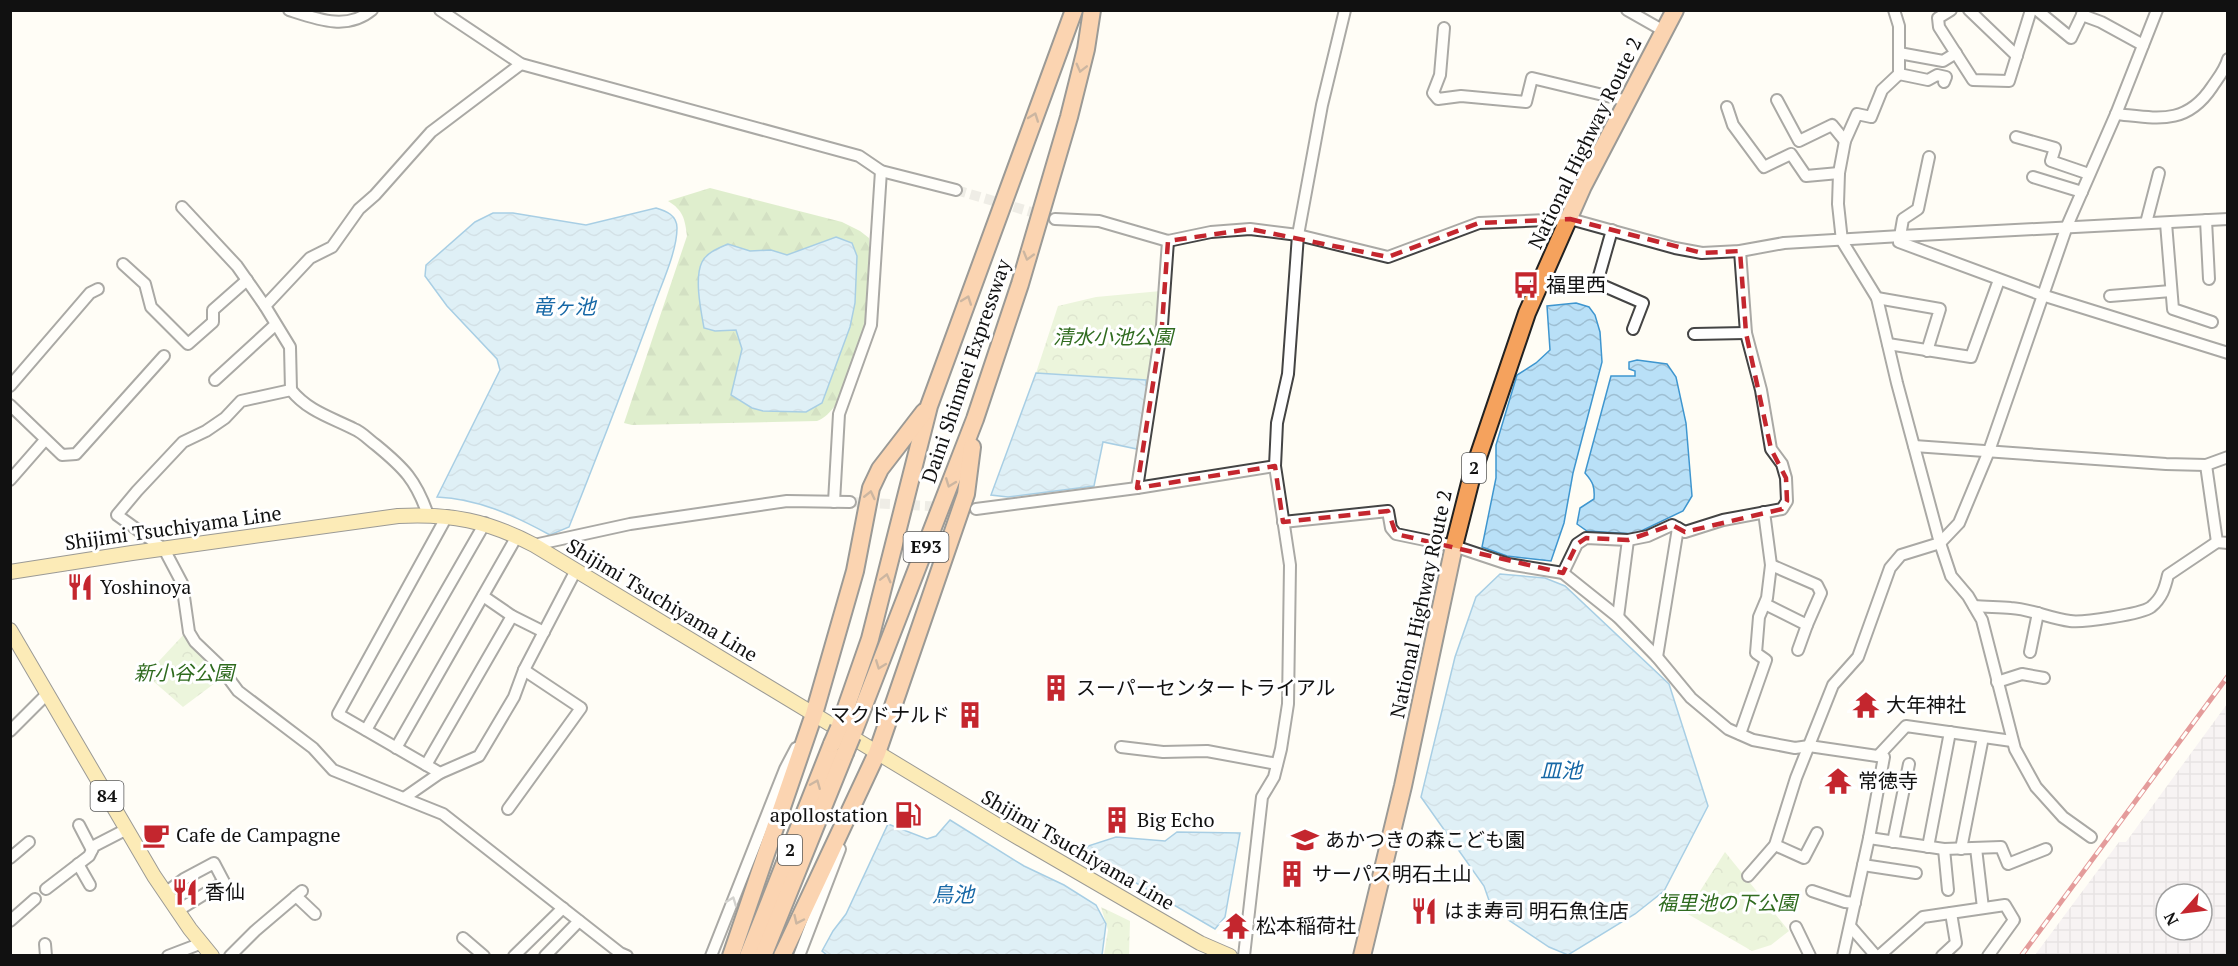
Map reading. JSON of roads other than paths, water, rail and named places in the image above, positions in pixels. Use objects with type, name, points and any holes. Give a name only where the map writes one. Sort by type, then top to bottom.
[{"type":"highway","name":"Daini Shinmei Expressway","points":[[848,725],[929,406],[1074,10]]},
{"type":"highway","name":"Daini Shinmei Expressway","points":[[848,725],[975,419],[1020,285],[1069,117],[1092,10]]},
{"type":"highway","name":"National Highway Route 2","points":[[1362,956],[1403,786],[1454,546],[1472,475],[1527,313],[1583,186],[1675,10]]},
{"type":"highway","points":[[731,956],[814,714],[855,571],[871,488],[880,469],[929,406]]},
{"type":"highway","points":[[782,956],[877,753],[966,494],[975,419]]},
{"type":"highway","name":"2","points":[[748,956],[848,725]]},
{"type":"highway","name":"2","points":[[763,956],[838,749]]},
{"type":"main road","name":"Shijimi Tsuchiyama Line","points":[[10,572],[376,519],[428,515],[485,523],[534,545],[575,572],[1207,951],[1230,956]]},
{"type":"main road","name":"84","points":[[10,630],[165,893],[212,956]]},
{"type":"street","points":[[289,10],[331,23],[364,17],[372,10]]},
{"type":"street","points":[[440,10],[520,64],[859,156],[881,171],[956,190]]},
{"type":"street","points":[[1244,956],[1262,797],[1274,777],[1288,704],[1290,565],[1275,466],[1277,423],[1288,374],[1299,235],[1322,105],[1345,10]]},
{"type":"street","points":[[1627,10],[1664,31]]},
{"type":"street","points":[[1894,10],[1899,26],[1899,74],[1882,90],[1871,117],[1857,114],[1845,141],[1839,173],[1838,204],[1842,241],[1877,298],[1940,543],[1951,576],[1968,596],[1982,620],[2012,741],[2036,787],[2063,817],[2091,837]]},
{"type":"street","points":[[1951,10],[1936,14],[1939,27],[1972,80],[2009,81],[2031,10]]},
{"type":"street","points":[[1969,10],[2017,56]]},
{"type":"street","points":[[2037,10],[2071,38],[2083,13],[2143,45]]},
{"type":"street","points":[[1748,876],[1775,844],[1833,685],[1858,657],[1890,568],[1901,555],[1940,543],[1959,523],[1989,451],[2067,226],[2116,114],[2157,10]]},
{"type":"street","points":[[1444,28],[1440,75],[1433,93],[1438,99],[1461,96],[1526,102],[1532,78],[1628,101]]},
{"type":"street","points":[[1899,53],[1943,61],[1956,53]]},
{"type":"street","points":[[265,306],[310,258],[332,247],[359,209],[375,195],[431,132],[520,64]]},
{"type":"street","points":[[2116,114],[2164,119],[2182,115],[2197,106],[2206,96],[2227,64]]},
{"type":"street","points":[[1899,74],[1928,80],[1937,75],[1946,77],[1944,82]]},
{"type":"street","points":[[1777,100],[1799,141],[1832,124],[1845,141]]},
{"type":"street","points":[[1727,107],[1733,125],[1764,167],[1791,154],[1806,176],[1839,173]]},
{"type":"street","points":[[2016,137],[2055,148],[2051,161],[2089,174]]},
{"type":"street","points":[[1929,157],[1918,208],[1903,219],[1899,243],[2042,295],[2228,353]]},
{"type":"street","points":[[834,502],[839,414],[871,325],[881,171]]},
{"type":"street","points":[[2146,224],[2159,173]]},
{"type":"street","points":[[2033,177],[2082,192]]},
{"type":"street","points":[[183,207],[237,266],[290,347],[291,390],[302,403],[322,416],[356,430],[403,467],[421,493],[428,515]]},
{"type":"street","points":[[1055,219],[1099,221],[1168,241],[1211,232],[1250,229],[1299,235],[1388,257],[1479,223],[1570,219],[1675,248],[1702,253],[1740,251],[1784,243],[2228,219]]},
{"type":"street","points":[[2206,220],[2209,279]]},
{"type":"street","points":[[2166,223],[2173,309],[2212,322]]},
{"type":"street","points":[[1612,230],[1597,283],[1648,305],[1632,329]]},
{"type":"street","points":[[1137,488],[1162,325],[1168,241]]},
{"type":"street","points":[[1563,573],[1577,544],[1586,538],[1629,540],[1648,536],[1672,525],[1685,532],[1723,520],[1782,509],[1787,501],[1786,478],[1782,464],[1771,449],[1761,390],[1746,333],[1740,251]]},
{"type":"street","points":[[123,264],[145,284],[151,307],[188,344],[213,322],[213,310],[247,280]]},
{"type":"street","points":[[1888,344],[1971,357],[1999,280]]},
{"type":"street","points":[[10,386],[90,293],[98,289]]},
{"type":"street","points":[[2110,296],[2171,291]]},
{"type":"street","points":[[1877,298],[1940,309],[1927,351]]},
{"type":"street","points":[[216,380],[276,325]]},
{"type":"street","points":[[1694,334],[1746,333]]},
{"type":"street","points":[[10,405],[62,455],[76,454],[164,356]]},
{"type":"street","points":[[291,390],[241,401],[215,425],[183,442],[117,515],[164,549],[182,583],[189,632],[195,642],[218,664],[238,691],[313,748],[333,770],[443,814],[627,956]]},
{"type":"street","points":[[10,480],[45,440]]},
{"type":"street","points":[[1914,446],[2166,464],[2206,465],[2228,457]]},
{"type":"street","points":[[1974,606],[2010,608],[2066,621],[2083,622],[2149,609],[2162,596],[2168,575],[2222,542],[2206,465]]},
{"type":"street","points":[[976,509],[1137,488],[1275,466]]},
{"type":"street","points":[[534,545],[630,524],[776,502],[850,502]]},
{"type":"street","points":[[1283,522],[1388,511],[1391,528],[1396,534],[1454,546],[1508,564],[1563,573],[1618,617],[1657,657],[1691,698],[1728,729],[1753,740],[1796,748],[1809,746],[1884,757],[1850,926],[1843,952],[1831,956]]},
{"type":"street","points":[[1740,734],[1766,660],[1756,653],[1759,617],[1765,604],[1772,565],[1764,512]]},
{"type":"street","points":[[440,774],[338,714],[447,516]]},
{"type":"street","points":[[366,730],[485,523]]},
{"type":"street","points":[[1657,657],[1678,528]]},
{"type":"street","points":[[396,748],[517,536]]},
{"type":"street","points":[[1618,617],[1629,540]]},
{"type":"street","points":[[1772,565],[1817,585],[1821,592],[1798,650]]},
{"type":"street","points":[[404,798],[440,774],[479,756],[514,697],[524,670],[575,572]]},
{"type":"street","points":[[483,596],[512,616],[544,632]]},
{"type":"street","points":[[1765,604],[1807,625]]},
{"type":"street","points":[[2030,652],[2038,613]]},
{"type":"street","points":[[426,765],[512,616]]},
{"type":"street","points":[[508,809],[581,708],[524,670]]},
{"type":"street","points":[[1997,682],[2022,674],[2044,678]]},
{"type":"street","points":[[10,731],[47,694]]},
{"type":"street","points":[[711,956],[785,769],[814,714]]},
{"type":"street","points":[[1878,756],[1905,726],[2012,741]]},
{"type":"street","points":[[1928,847],[1950,732]]},
{"type":"street","points":[[1961,849],[1983,737]]},
{"type":"street","points":[[1121,747],[1163,752],[1207,751],[1277,764]]},
{"type":"street","points":[[799,956],[877,753]]},
{"type":"street","points":[[1893,842],[1909,764]]},
{"type":"street","points":[[79,825],[91,856]]},
{"type":"street","points":[[46,889],[91,856],[94,846],[127,829]]},
{"type":"street","points":[[1775,844],[1804,858],[1817,833]]},
{"type":"street","points":[[1869,838],[1944,849],[2001,847],[2008,864],[2046,849]]},
{"type":"street","points":[[18,855],[29,842]]},
{"type":"street","points":[[1976,848],[1983,908]]},
{"type":"street","points":[[1944,849],[1948,890]]},
{"type":"street","points":[[165,893],[213,861],[224,882],[177,911]]},
{"type":"street","points":[[78,864],[90,885]]},
{"type":"street","points":[[1863,865],[1916,873]]},
{"type":"street","points":[[1812,891],[1855,903]]},
{"type":"street","points":[[230,956],[299,893],[315,914]]},
{"type":"street","points":[[10,921],[35,899]]},
{"type":"street","points":[[1850,926],[1877,956],[1923,917],[2005,905],[2014,920],[1988,956]]},
{"type":"street","points":[[514,956],[563,908]]},
{"type":"street","points":[[1942,956],[1956,943],[1951,913]]},
{"type":"street","points":[[544,956],[579,921]]},
{"type":"street","points":[[1796,927],[1810,956]]},
{"type":"street","points":[[463,938],[484,956]]},
{"type":"street","points":[[168,956],[202,943]]},
{"type":"street","points":[[45,944],[46,956]]},
{"type":"water","name":"竜ヶ池","points":[[656,208],[667,212],[677,224],[674,247],[633,363],[569,527],[550,535],[495,509],[467,501],[437,497],[500,370],[497,359],[447,306],[425,276],[426,265],[475,222],[493,213],[513,213],[586,225]]},
{"type":"water","points":[[836,237],[852,243],[857,256],[855,303],[850,327],[822,403],[806,412],[763,411],[752,408],[731,395],[742,349],[736,330],[715,331],[704,328],[698,285],[702,262],[710,253],[728,244],[750,251],[771,250],[787,255]]},
{"type":"water","points":[[1576,303],[1589,307],[1595,315],[1600,332],[1602,362],[1573,473],[1564,523],[1551,561],[1507,556],[1482,547],[1496,478],[1496,445],[1517,375],[1536,363],[1550,350],[1547,306]]},
{"type":"water","points":[[1637,360],[1667,364],[1676,377],[1686,423],[1692,496],[1683,511],[1635,534],[1587,531],[1577,524],[1580,508],[1594,499],[1593,485],[1585,473],[1611,376],[1635,376],[1635,371],[1629,369],[1629,362]]},
{"type":"water","points":[[1036,373],[1146,380],[1146,385],[1149,385],[1137,449],[1103,442],[1094,486],[1008,497],[991,495]]},
{"type":"water","name":"皿池","points":[[1500,574],[1545,578],[1565,586],[1669,684],[1708,806],[1664,891],[1635,914],[1568,955],[1549,947],[1492,909],[1484,886],[1421,797],[1455,657],[1476,597]]},
{"type":"water","name":"鳥池","points":[[950,820],[1024,866],[1064,885],[1096,905],[1106,924],[1102,955],[828,956],[822,951],[846,914],[888,824],[927,839],[936,836]]},
{"type":"water","points":[[1177,832],[1240,833],[1225,917],[1215,929],[1086,852],[1088,846],[1116,837],[1165,841]]},
{"type":"tunnel","points":[[956,190],[1045,216]]},
{"type":"tunnel","points":[[850,502],[966,508]]},
{"type":"railway","points":[[2021,956],[2228,676]]},
{"type":"place","name":"福里西","points":[[1526,285]]},
{"type":"place","name":"Yoshinoya","points":[[80,587]]},
{"type":"place","name":"スーパーセンタートライアル","points":[[1056,688]]},
{"type":"place","name":"大年神社","points":[[1866,705]]},
{"type":"place","name":"マクドナルド","points":[[970,715]]},
{"type":"place","name":"常徳寺","points":[[1838,781]]},
{"type":"place","name":"apollostation","points":[[908,815]]},
{"type":"place","name":"Big Echo","points":[[1117,820]]},
{"type":"place","name":"Cafe de Campagne","points":[[156,835]]},
{"type":"place","name":"あかつきの森こども園","points":[[1305,840]]},
{"type":"place","name":"サーパス明石土山","points":[[1292,874]]},
{"type":"place","name":"香仙","points":[[185,892]]},
{"type":"place","name":"はま寿司 明石魚住店","points":[[1424,911]]},
{"type":"place","name":"松本稲荷社","points":[[1236,926]]},
{"type":"park label","name":"清水小池公園","points":[[1113,337]]},
{"type":"park label","name":"新小谷公園","points":[[184,673]]},
{"type":"park label","name":"福里池の下公園","points":[[1727,903]]}]
